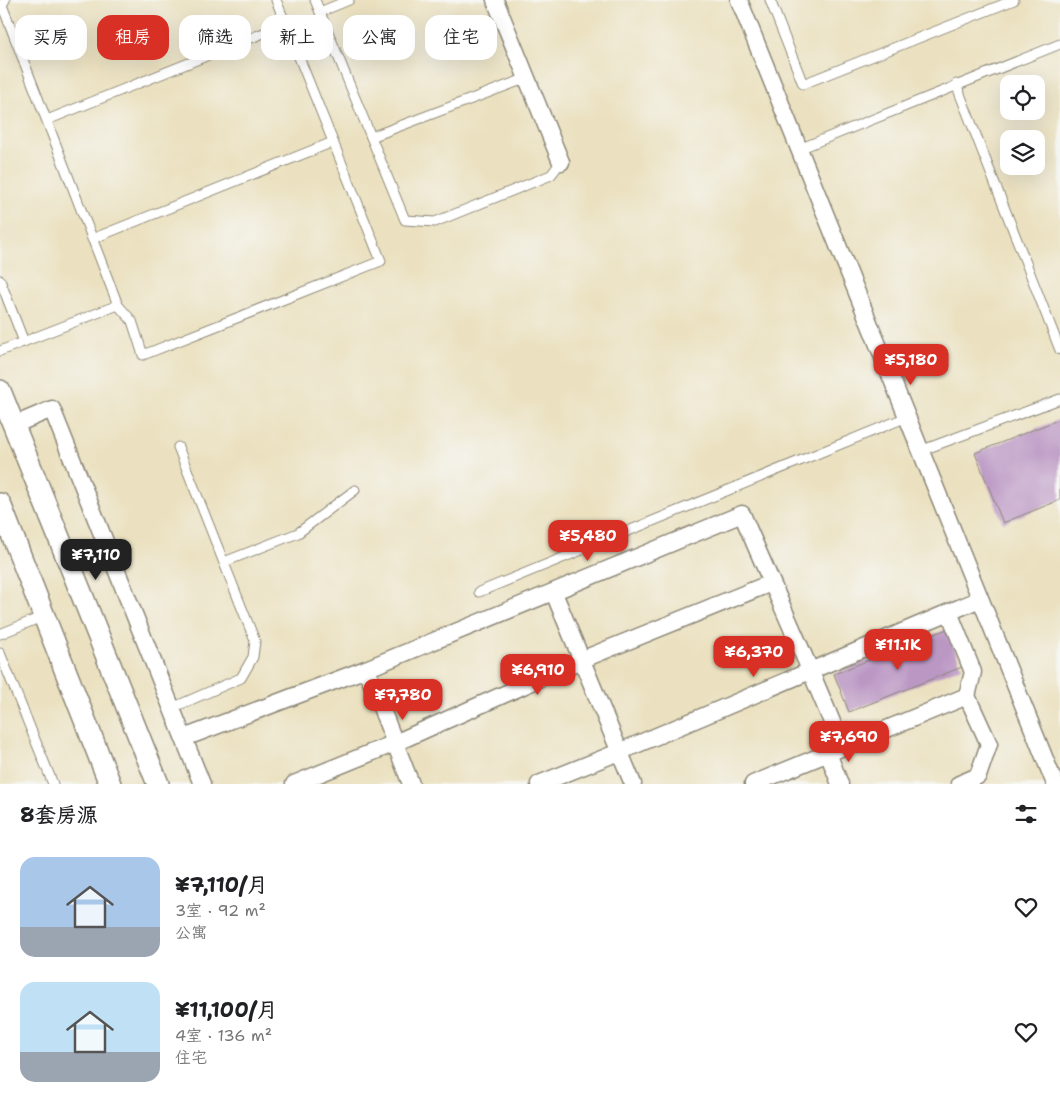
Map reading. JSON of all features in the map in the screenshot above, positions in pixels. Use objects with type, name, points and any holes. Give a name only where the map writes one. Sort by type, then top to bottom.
[{"type":"street","points":[[495,0],[561,162]]},
{"type":"street","points":[[739,0],[1055,784]]},
{"type":"street","points":[[0,391],[158,784]]},
{"type":"street","points":[[14,425],[52,409],[202,784]]},
{"type":"street","points":[[0,504],[107,783]]},
{"type":"street","points":[[184,738],[366,669],[742,514],[792,632],[812,670],[835,750],[840,784]]},
{"type":"street","points":[[294,784],[395,743],[581,660],[771,583]]},
{"type":"street","points":[[554,593],[632,784]]},
{"type":"street","points":[[539,784],[980,599]]},
{"type":"street","points":[[949,612],[973,672],[967,696],[988,744],[978,776],[959,784]]},
{"type":"street","points":[[366,669],[410,784]]},
{"type":"street","points":[[753,784],[967,696]]},
{"type":"lane","points":[[5,0],[2,5],[92,239],[118,305],[132,321],[143,355],[381,261],[300,60]]},
{"type":"lane","points":[[276,0],[282,15]]},
{"type":"lane","points":[[315,0],[405,220],[435,222],[552,175],[561,162]]},
{"type":"lane","points":[[320,12],[349,0]]},
{"type":"lane","points":[[770,0],[803,84],[1012,0]]},
{"type":"lane","points":[[47,120],[261,34]]},
{"type":"lane","points":[[799,149],[956,84],[1060,44]]},
{"type":"lane","points":[[371,137],[527,78]]},
{"type":"lane","points":[[956,84],[1060,350]]},
{"type":"lane","points":[[92,239],[333,142]]},
{"type":"lane","points":[[0,280],[24,342]]},
{"type":"lane","points":[[0,351],[118,305]]},
{"type":"lane","points":[[920,451],[1060,399]]},
{"type":"lane","points":[[479,592],[907,417]]},
{"type":"lane","points":[[172,708],[241,678],[253,657],[256,641],[178,446]]},
{"type":"lane","points":[[224,562],[298,533],[355,490]]},
{"type":"lane","points":[[0,634],[44,616]]},
{"type":"lane","points":[[0,653],[53,784]]},
{"type":"building","points":[[1060,419],[1060,500],[1003,523],[975,453]]},
{"type":"building","points":[[947,629],[962,667],[849,712],[834,674]]}]
